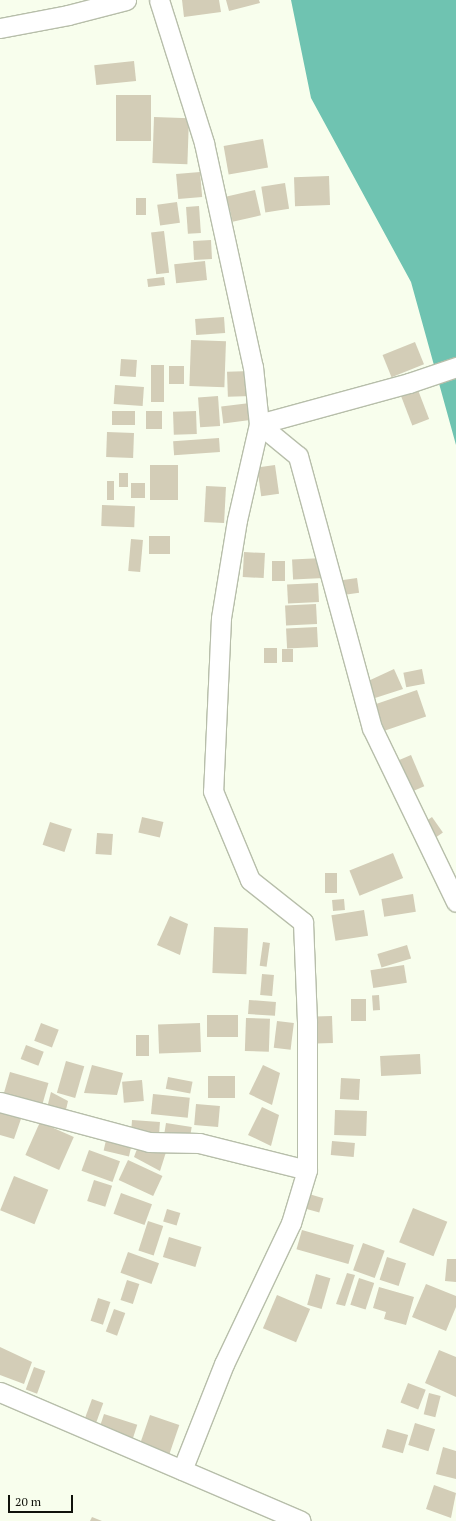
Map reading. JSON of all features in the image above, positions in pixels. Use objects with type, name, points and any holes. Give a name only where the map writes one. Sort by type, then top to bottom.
[{"type":"street","points":[[0,28],[68,15],[126,0]]},
{"type":"street","points":[[159,0],[204,143],[252,367],[259,424],[237,520],[221,618],[213,791],[250,880],[304,922],[307,1022],[307,1170],[291,1223],[224,1364],[182,1470]]},
{"type":"street","points":[[259,424],[409,383],[456,367]]},
{"type":"street","points":[[259,424],[298,456],[372,728],[456,902]]},
{"type":"street","points":[[0,1102],[149,1142],[199,1142],[307,1170]]},
{"type":"street","points":[[0,1392],[301,1521]]},
{"type":"water","points":[[291,0],[456,0],[456,445],[411,282],[311,98]]},
{"type":"building","points":[[182,0],[219,0],[221,12],[184,17]]},
{"type":"building","points":[[226,0],[259,0],[260,3],[229,11]]},
{"type":"building","points":[[134,61],[136,81],[96,85],[94,65]]},
{"type":"building","points":[[116,95],[151,95],[151,141],[116,141]]},
{"type":"building","points":[[154,117],[189,118],[187,164],[152,163]]},
{"type":"building","points":[[263,139],[268,168],[229,175],[224,146]]},
{"type":"building","points":[[200,172],[202,197],[178,199],[176,174]]},
{"type":"building","points":[[329,176],[330,205],[295,206],[294,177]]},
{"type":"building","points":[[285,183],[289,209],[265,212],[261,187]]},
{"type":"building","points":[[255,190],[261,215],[233,222],[227,197]]},
{"type":"building","points":[[136,198],[146,198],[146,215],[136,215]]},
{"type":"building","points":[[177,202],[180,223],[160,226],[157,205]]},
{"type":"building","points":[[199,206],[201,233],[188,234],[186,207]]},
{"type":"building","points":[[164,231],[169,273],[156,274],[151,233]]},
{"type":"building","points":[[211,240],[212,259],[194,260],[193,241]]},
{"type":"building","points":[[205,261],[207,280],[176,283],[174,264]]},
{"type":"building","points":[[164,277],[165,285],[148,287],[147,279]]},
{"type":"building","points":[[224,317],[225,333],[196,335],[195,319]]},
{"type":"building","points":[[191,340],[226,341],[224,387],[189,386]]},
{"type":"building","points":[[415,342],[424,364],[392,377],[383,355]]},
{"type":"building","points":[[121,359],[137,360],[136,377],[120,376]]},
{"type":"building","points":[[151,365],[164,365],[164,402],[151,402]]},
{"type":"building","points":[[169,366],[184,366],[184,384],[169,384]]},
{"type":"building","points":[[251,371],[252,396],[228,397],[227,372]]},
{"type":"building","points":[[115,385],[144,387],[143,406],[114,404]]},
{"type":"building","points":[[418,390],[429,419],[412,425],[401,396]]},
{"type":"building","points":[[218,396],[220,426],[200,427],[198,397]]},
{"type":"building","points":[[250,403],[252,420],[223,423],[221,407]]},
{"type":"building","points":[[112,411],[135,411],[135,425],[112,425]]},
{"type":"building","points":[[146,411],[162,411],[162,429],[146,429]]},
{"type":"building","points":[[196,411],[197,434],[174,435],[173,412]]},
{"type":"building","points":[[107,432],[134,433],[133,458],[106,457]]},
{"type":"building","points":[[219,438],[220,452],[174,455],[173,441]]},
{"type":"building","points":[[150,465],[178,465],[178,500],[150,500]]},
{"type":"building","points":[[275,465],[279,494],[261,496],[257,468]]},
{"type":"building","points":[[119,473],[128,473],[128,487],[119,487]]},
{"type":"building","points":[[107,481],[114,481],[114,500],[107,500]]},
{"type":"building","points":[[131,483],[145,483],[145,498],[131,498]]},
{"type":"building","points":[[206,486],[226,487],[224,523],[204,522]]},
{"type":"building","points":[[102,505],[135,506],[134,527],[101,526]]},
{"type":"building","points":[[149,536],[170,536],[170,554],[149,554]]},
{"type":"building","points":[[131,539],[143,540],[140,572],[128,571]]},
{"type":"building","points":[[244,552],[265,553],[264,578],[243,577]]},
{"type":"building","points":[[323,558],[324,578],[293,580],[292,560]]},
{"type":"building","points":[[272,561],[285,561],[285,581],[272,581]]},
{"type":"building","points":[[357,578],[359,593],[336,596],[334,581]]},
{"type":"building","points":[[318,583],[319,602],[288,604],[287,585]]},
{"type":"building","points":[[316,604],[317,624],[286,626],[285,606]]},
{"type":"building","points":[[317,627],[318,647],[287,649],[286,629]]},
{"type":"building","points":[[264,648],[277,648],[277,663],[264,663]]},
{"type":"building","points":[[282,649],[293,649],[293,662],[282,662]]},
{"type":"building","points":[[394,669],[403,689],[375,698],[366,682]]},
{"type":"building","points":[[422,669],[425,684],[406,687],[403,673]]},
{"type":"building","points":[[417,690],[426,716],[385,731],[375,704]]},
{"type":"building","points":[[411,755],[424,786],[396,798],[382,767]]},
{"type":"building","points":[[142,817],[163,822],[160,838],[138,833]]},
{"type":"building","points":[[432,817],[443,833],[423,846],[412,831]]},
{"type":"building","points":[[50,822],[72,829],[64,852],[43,845]]},
{"type":"building","points":[[97,833],[113,834],[111,855],[96,854]]},
{"type":"building","points":[[393,853],[403,878],[360,896],[349,871]]},
{"type":"building","points":[[325,873],[337,873],[337,893],[325,893]]},
{"type":"building","points":[[413,894],[416,912],[384,917],[381,899]]},
{"type":"building","points":[[344,899],[345,910],[333,911],[332,900]]},
{"type":"building","points":[[364,910],[368,936],[335,941],[331,915]]},
{"type":"building","points":[[170,916],[188,924],[180,955],[157,945]]},
{"type":"building","points":[[214,927],[248,928],[246,974],[212,973]]},
{"type":"building","points":[[263,942],[270,943],[267,967],[260,966]]},
{"type":"building","points":[[407,945],[411,958],[381,967],[377,954]]},
{"type":"building","points":[[404,965],[407,983],[373,988],[370,970]]},
{"type":"building","points":[[262,974],[274,975],[272,996],[260,995]]},
{"type":"building","points":[[372,995],[379,995],[380,1010],[373,1010]]},
{"type":"building","points":[[351,999],[366,999],[366,1021],[351,1021]]},
{"type":"building","points":[[249,1000],[276,1002],[275,1016],[248,1014]]},
{"type":"building","points":[[207,1015],[238,1015],[238,1037],[207,1037]]},
{"type":"building","points":[[332,1016],[333,1043],[316,1044],[315,1017]]},
{"type":"building","points":[[246,1018],[270,1019],[269,1052],[245,1051]]},
{"type":"building","points":[[277,1021],[294,1023],[291,1050],[274,1048]]},
{"type":"building","points":[[41,1023],[59,1030],[52,1048],[34,1041]]},
{"type":"building","points":[[200,1023],[201,1052],[159,1053],[158,1024]]},
{"type":"building","points":[[136,1035],[149,1035],[149,1056],[136,1056]]},
{"type":"building","points":[[26,1045],[44,1052],[38,1066],[21,1059]]},
{"type":"building","points":[[420,1054],[421,1074],[381,1076],[380,1056]]},
{"type":"building","points":[[66,1061],[84,1066],[75,1098],[57,1093]]},
{"type":"building","points":[[92,1065],[123,1073],[117,1095],[84,1093]]},
{"type":"building","points":[[263,1065],[280,1073],[272,1105],[249,1094]]},
{"type":"building","points":[[10,1072],[48,1083],[42,1105],[4,1094]]},
{"type":"building","points":[[208,1076],[235,1076],[235,1098],[208,1098]]},
{"type":"building","points":[[168,1077],[193,1082],[190,1094],[166,1089]]},
{"type":"building","points":[[341,1078],[360,1079],[359,1100],[340,1099]]},
{"type":"building","points":[[142,1080],[144,1101],[124,1103],[122,1082]]},
{"type":"building","points":[[51,1092],[68,1101],[65,1114],[47,1108]]},
{"type":"building","points":[[153,1094],[190,1098],[188,1118],[151,1114]]},
{"type":"building","points":[[196,1104],[220,1106],[218,1127],[194,1125]]},
{"type":"building","points":[[262,1107],[279,1115],[271,1146],[248,1135]]},
{"type":"building","points":[[0,1108],[22,1116],[14,1139],[0,1135]]},
{"type":"building","points":[[335,1110],[367,1111],[366,1136],[334,1135]]},
{"type":"building","points":[[132,1120],[160,1122],[159,1137],[131,1135]]},
{"type":"building","points":[[40,1122],[74,1137],[59,1170],[25,1155]]},
{"type":"building","points":[[166,1123],[192,1127],[190,1139],[164,1135]]},
{"type":"building","points":[[107,1136],[132,1142],[129,1156],[104,1151]]},
{"type":"building","points":[[140,1141],[167,1149],[160,1171],[134,1157]]},
{"type":"building","points":[[332,1141],[355,1143],[354,1157],[331,1155]]},
{"type":"building","points":[[89,1150],[120,1161],[112,1182],[81,1171]]},
{"type":"building","points":[[128,1160],[162,1176],[153,1196],[119,1180]]},
{"type":"building","points":[[14,1176],[48,1190],[34,1224],[0,1210]]},
{"type":"building","points":[[94,1180],[112,1186],[105,1207],[87,1201]]},
{"type":"building","points":[[121,1193],[152,1204],[144,1225],[113,1214]]},
{"type":"building","points":[[309,1194],[323,1198],[319,1213],[305,1208]]},
{"type":"building","points":[[413,1208],[447,1222],[433,1256],[399,1242]]},
{"type":"building","points":[[167,1209],[180,1213],[177,1226],[163,1221]]},
{"type":"building","points":[[148,1221],[163,1226],[154,1255],[138,1250]]},
{"type":"building","points":[[302,1230],[354,1245],[348,1264],[296,1249]]},
{"type":"building","points":[[169,1237],[202,1247],[195,1267],[163,1257]]},
{"type":"building","points":[[363,1243],[385,1251],[375,1278],[353,1270]]},
{"type":"building","points":[[128,1252],[159,1263],[151,1284],[120,1273]]},
{"type":"building","points":[[387,1257],[406,1263],[399,1286],[380,1280]]},
{"type":"building","points":[[447,1259],[456,1259],[456,1282],[445,1281]]},
{"type":"building","points":[[347,1273],[355,1275],[345,1306],[336,1304]]},
{"type":"building","points":[[316,1274],[330,1278],[322,1309],[307,1305]]},
{"type":"building","points":[[359,1278],[374,1283],[366,1310],[350,1305]]},
{"type":"building","points":[[127,1280],[139,1284],[133,1304],[121,1300]]},
{"type":"building","points":[[426,1284],[456,1296],[456,1307],[446,1331],[412,1317]]},
{"type":"building","points":[[379,1287],[414,1297],[406,1325],[384,1319],[386,1312],[373,1308]]},
{"type":"building","points":[[277,1295],[310,1309],[296,1342],[263,1328]]},
{"type":"building","points":[[98,1298],[110,1302],[103,1325],[91,1321]]},
{"type":"building","points":[[114,1309],[125,1313],[117,1336],[106,1332]]},
{"type":"building","points":[[0,1347],[32,1362],[24,1384],[0,1375]]},
{"type":"building","points":[[439,1350],[456,1357],[456,1397],[425,1383]]},
{"type":"building","points":[[34,1367],[45,1371],[37,1394],[26,1390]]},
{"type":"building","points":[[408,1383],[426,1390],[418,1409],[400,1403]]},
{"type":"building","points":[[429,1393],[441,1396],[435,1417],[424,1414]]},
{"type":"building","points":[[92,1399],[103,1403],[95,1426],[84,1422]]},
{"type":"building","points":[[104,1414],[137,1425],[132,1440],[99,1429]]},
{"type":"building","points":[[150,1415],[179,1425],[169,1454],[140,1444]]},
{"type":"building","points":[[415,1423],[435,1429],[428,1451],[408,1445]]},
{"type":"building","points":[[387,1429],[408,1435],[403,1453],[382,1447]]},
{"type":"building","points":[[443,1447],[456,1451],[456,1479],[436,1474]]},
{"type":"building","points":[[434,1485],[456,1493],[451,1518],[426,1509]]},
{"type":"building","points":[[92,1517],[102,1521],[90,1521]]}]
